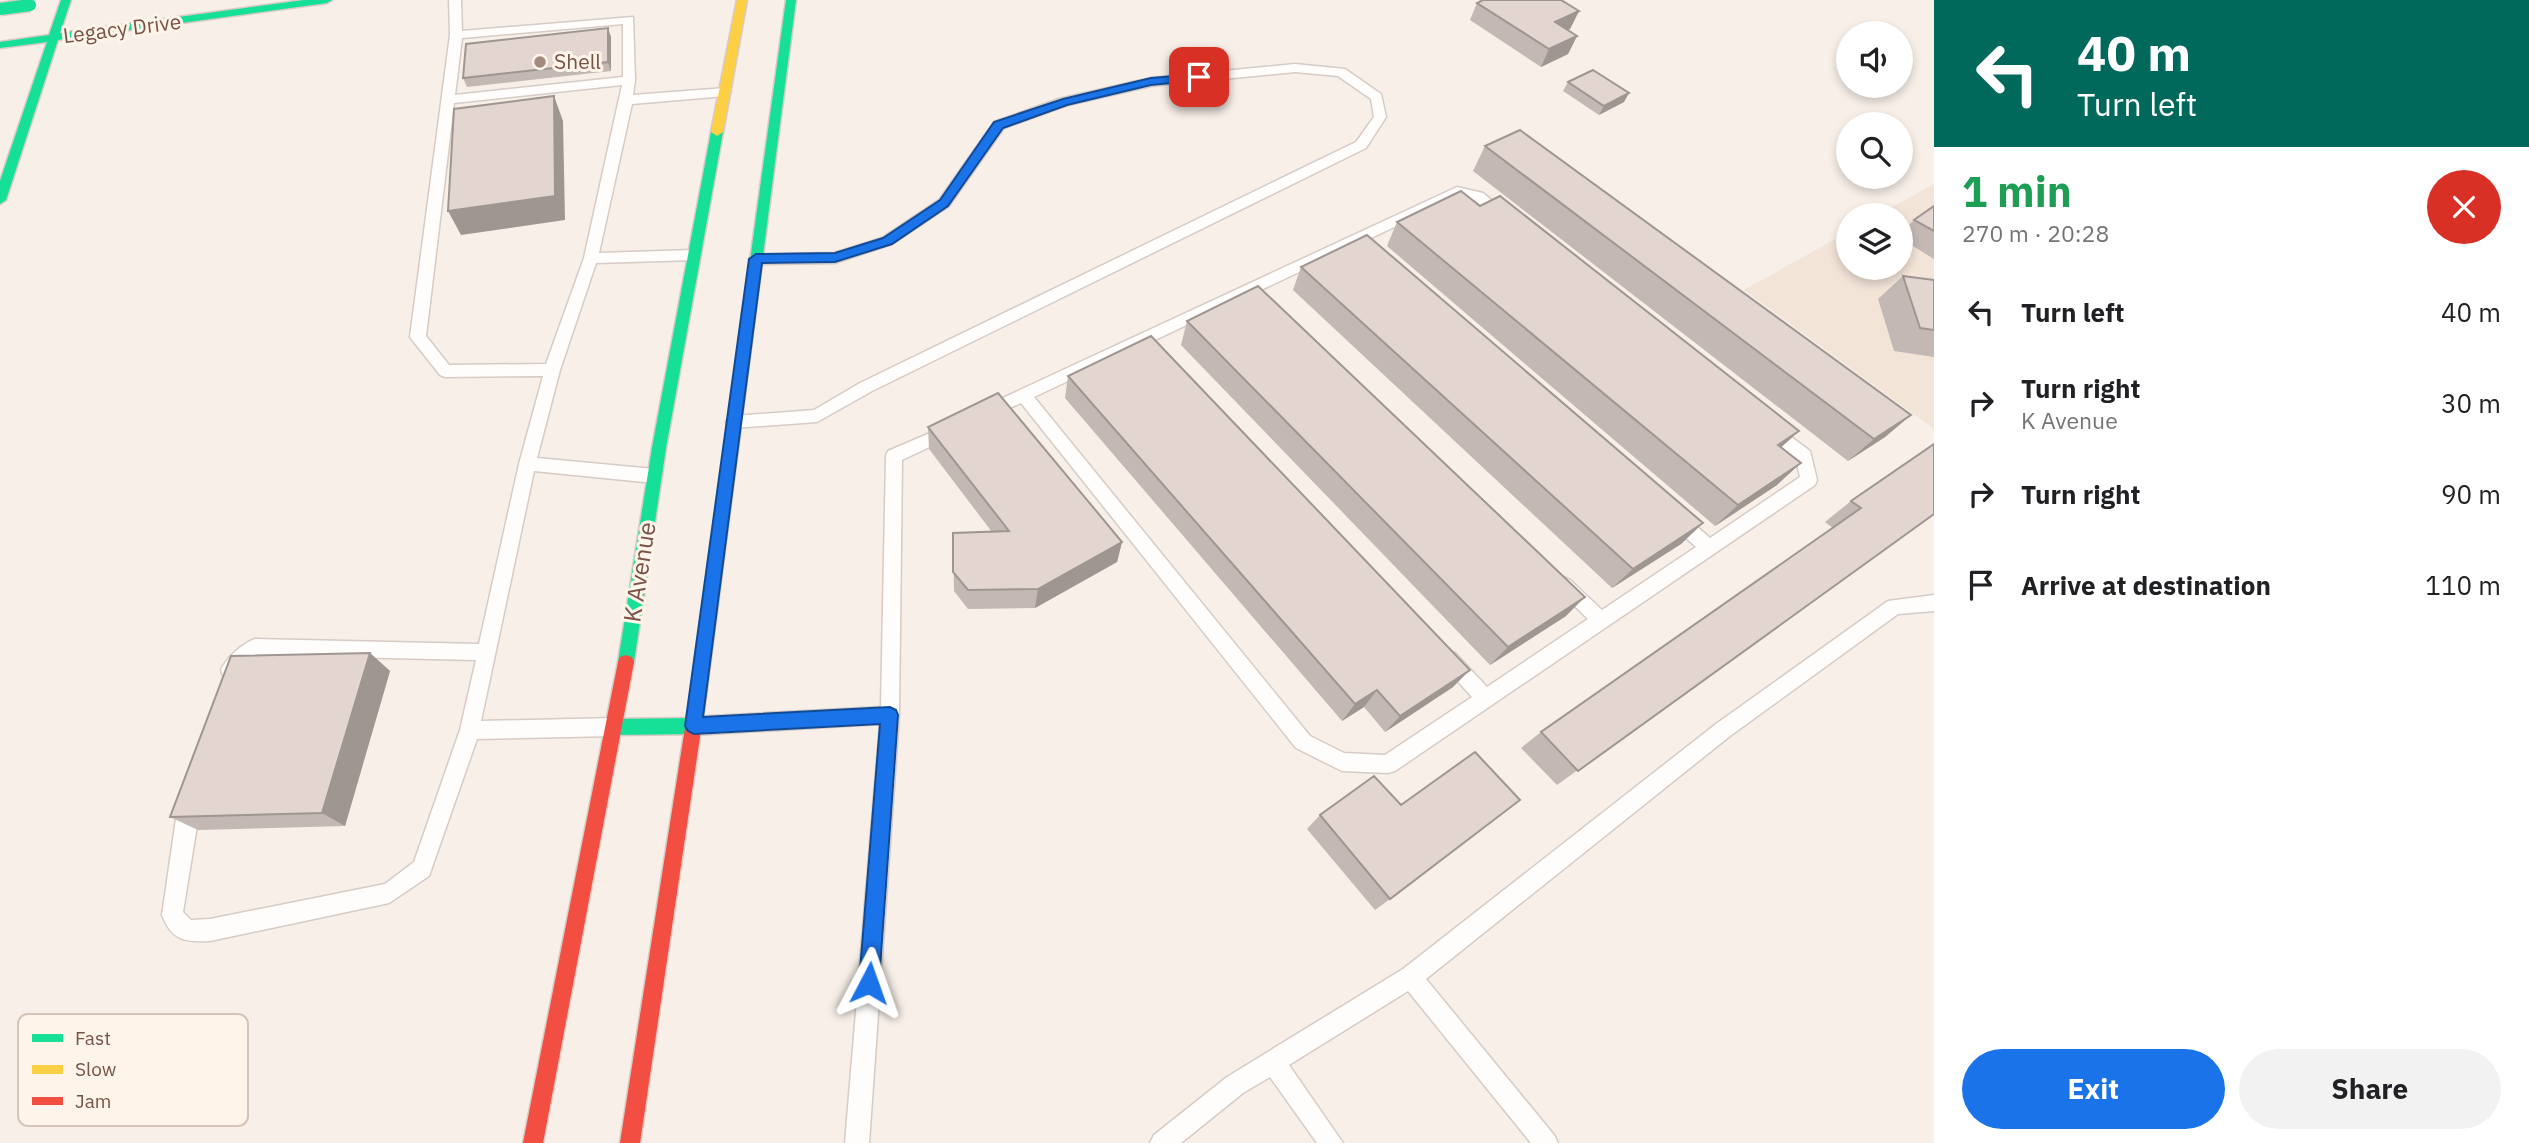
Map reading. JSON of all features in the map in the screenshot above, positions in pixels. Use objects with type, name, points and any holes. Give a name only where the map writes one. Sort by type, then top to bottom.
[{"type":"main road","name":"Legacy Drive","points":[[0,9],[24,2],[60,0]]},
{"type":"main road","points":[[0,200],[66,0]]},
{"type":"main road","name":"Legacy Drive","points":[[0,44],[327,0]]},
{"type":"main road","name":"K Avenue","points":[[533,1143],[615,727],[654,476],[701,256],[725,92],[742,0]]},
{"type":"main road","points":[[630,1143],[694,726],[734,422],[750,258],[791,0]]},
{"type":"main road","points":[[0,44],[24,2]]},
{"type":"main road","points":[[615,727],[694,726]]},
{"type":"lane","points":[[455,0],[456,35],[418,337],[446,371],[552,370]]},
{"type":"lane","points":[[197,782],[186,819],[173,915],[186,931],[210,930],[389,893],[422,869],[470,730],[527,464],[552,370],[591,258],[629,80],[629,20],[456,35]]},
{"type":"lane","points":[[569,26],[569,41]]},
{"type":"lane","points":[[519,30],[519,47]]},
{"type":"lane","points":[[734,422],[817,416],[866,387],[1361,145],[1380,117],[1377,97],[1341,72],[1295,68],[1151,82],[1063,102],[999,125],[944,203],[887,241],[835,258],[750,258]]},
{"type":"lane","points":[[448,100],[515,87],[629,80]]},
{"type":"lane","points":[[626,100],[725,92]]},
{"type":"lane","points":[[857,1143],[890,715],[894,457],[1024,396],[1153,342],[1358,245],[1457,192],[1478,196],[1522,231]]},
{"type":"lane","points":[[591,258],[701,256]]},
{"type":"lane","points":[[1024,396],[1303,742],[1342,762],[1388,764],[1809,480],[1804,457],[1749,413]]},
{"type":"lane","points":[[527,464],[654,476]]},
{"type":"lane","points":[[1657,502],[1709,547]]},
{"type":"lane","points":[[1552,572],[1601,620]]},
{"type":"lane","points":[[1162,1143],[1235,1084],[1411,977],[1723,730],[1894,607],[1934,603]]},
{"type":"lane","points":[[223,695],[230,670],[255,648],[487,652]]},
{"type":"lane","points":[[1438,648],[1485,698]]},
{"type":"lane","points":[[694,726],[890,715]]},
{"type":"lane","points":[[470,730],[615,727]]},
{"type":"lane","points":[[1411,977],[1546,1143]]},
{"type":"lane","points":[[1273,1062],[1331,1143]]},
{"type":"shaded area","points":[[1934,184],[1934,429],[1744,290],[1836,239],[1836,280],[1913,280],[1913,203],[1900,203]]},
{"type":"building","points":[[1483,0],[1561,0],[1579,11],[1555,22],[1577,36],[1549,49],[1477,3]]},
{"type":"building","name":"Shell","points":[[608,28],[608,62],[463,78],[466,44]]},
{"type":"building","points":[[1593,70],[1629,93],[1604,106],[1568,82]]},
{"type":"building","points":[[554,96],[555,196],[448,211],[454,109]]},
{"type":"building","points":[[1520,130],[1911,415],[1874,439],[1485,146]]},
{"type":"building","points":[[1461,191],[1480,206],[1500,196],[1799,431],[1778,445],[1801,463],[1738,505],[1397,222]]},
{"type":"building","points":[[1934,206],[1934,231],[1914,220]]},
{"type":"building","points":[[1367,235],[1703,523],[1633,569],[1301,267]]},
{"type":"building","points":[[1913,277],[1934,280],[1934,330],[1920,328],[1904,280],[1913,280]]},
{"type":"building","points":[[1258,286],[1585,597],[1508,647],[1187,321]]},
{"type":"building","points":[[1151,336],[1470,670],[1400,716],[1377,690],[1355,704],[1068,376]]},
{"type":"building","points":[[998,393],[1122,542],[1038,589],[968,590],[953,572],[953,533],[1009,531],[928,427]]},
{"type":"building","points":[[1934,444],[1934,514],[1578,771],[1541,732],[1861,508],[1851,501]]},
{"type":"building","points":[[370,653],[322,813],[170,817],[231,656]]},
{"type":"building","points":[[1475,752],[1520,800],[1390,899],[1320,815],[1374,776],[1401,805]]},
{"type":"traffic: fast","points":[[0,200],[66,0]]},
{"type":"traffic: fast","points":[[0,45],[327,0]]},
{"type":"traffic: fast","points":[[698,696],[791,0]]},
{"type":"traffic: fast","points":[[0,9],[30,5]]},
{"type":"traffic: fast","points":[[626,662],[659,448],[717,132]]},
{"type":"traffic: fast","points":[[615,727],[694,726]]},
{"type":"traffic: slow","points":[[717,132],[742,0]]},
{"type":"traffic: jam","points":[[533,1143],[626,662]]},
{"type":"traffic: jam","points":[[630,1143],[698,696]]},
{"type":"place","name":"Shell","points":[[540,62]]},
{"type":"route","points":[[869,983],[890,715],[694,726],[756,259],[835,258],[887,241],[944,203],[999,125],[1063,102],[1151,82],[1199,77]]}]
